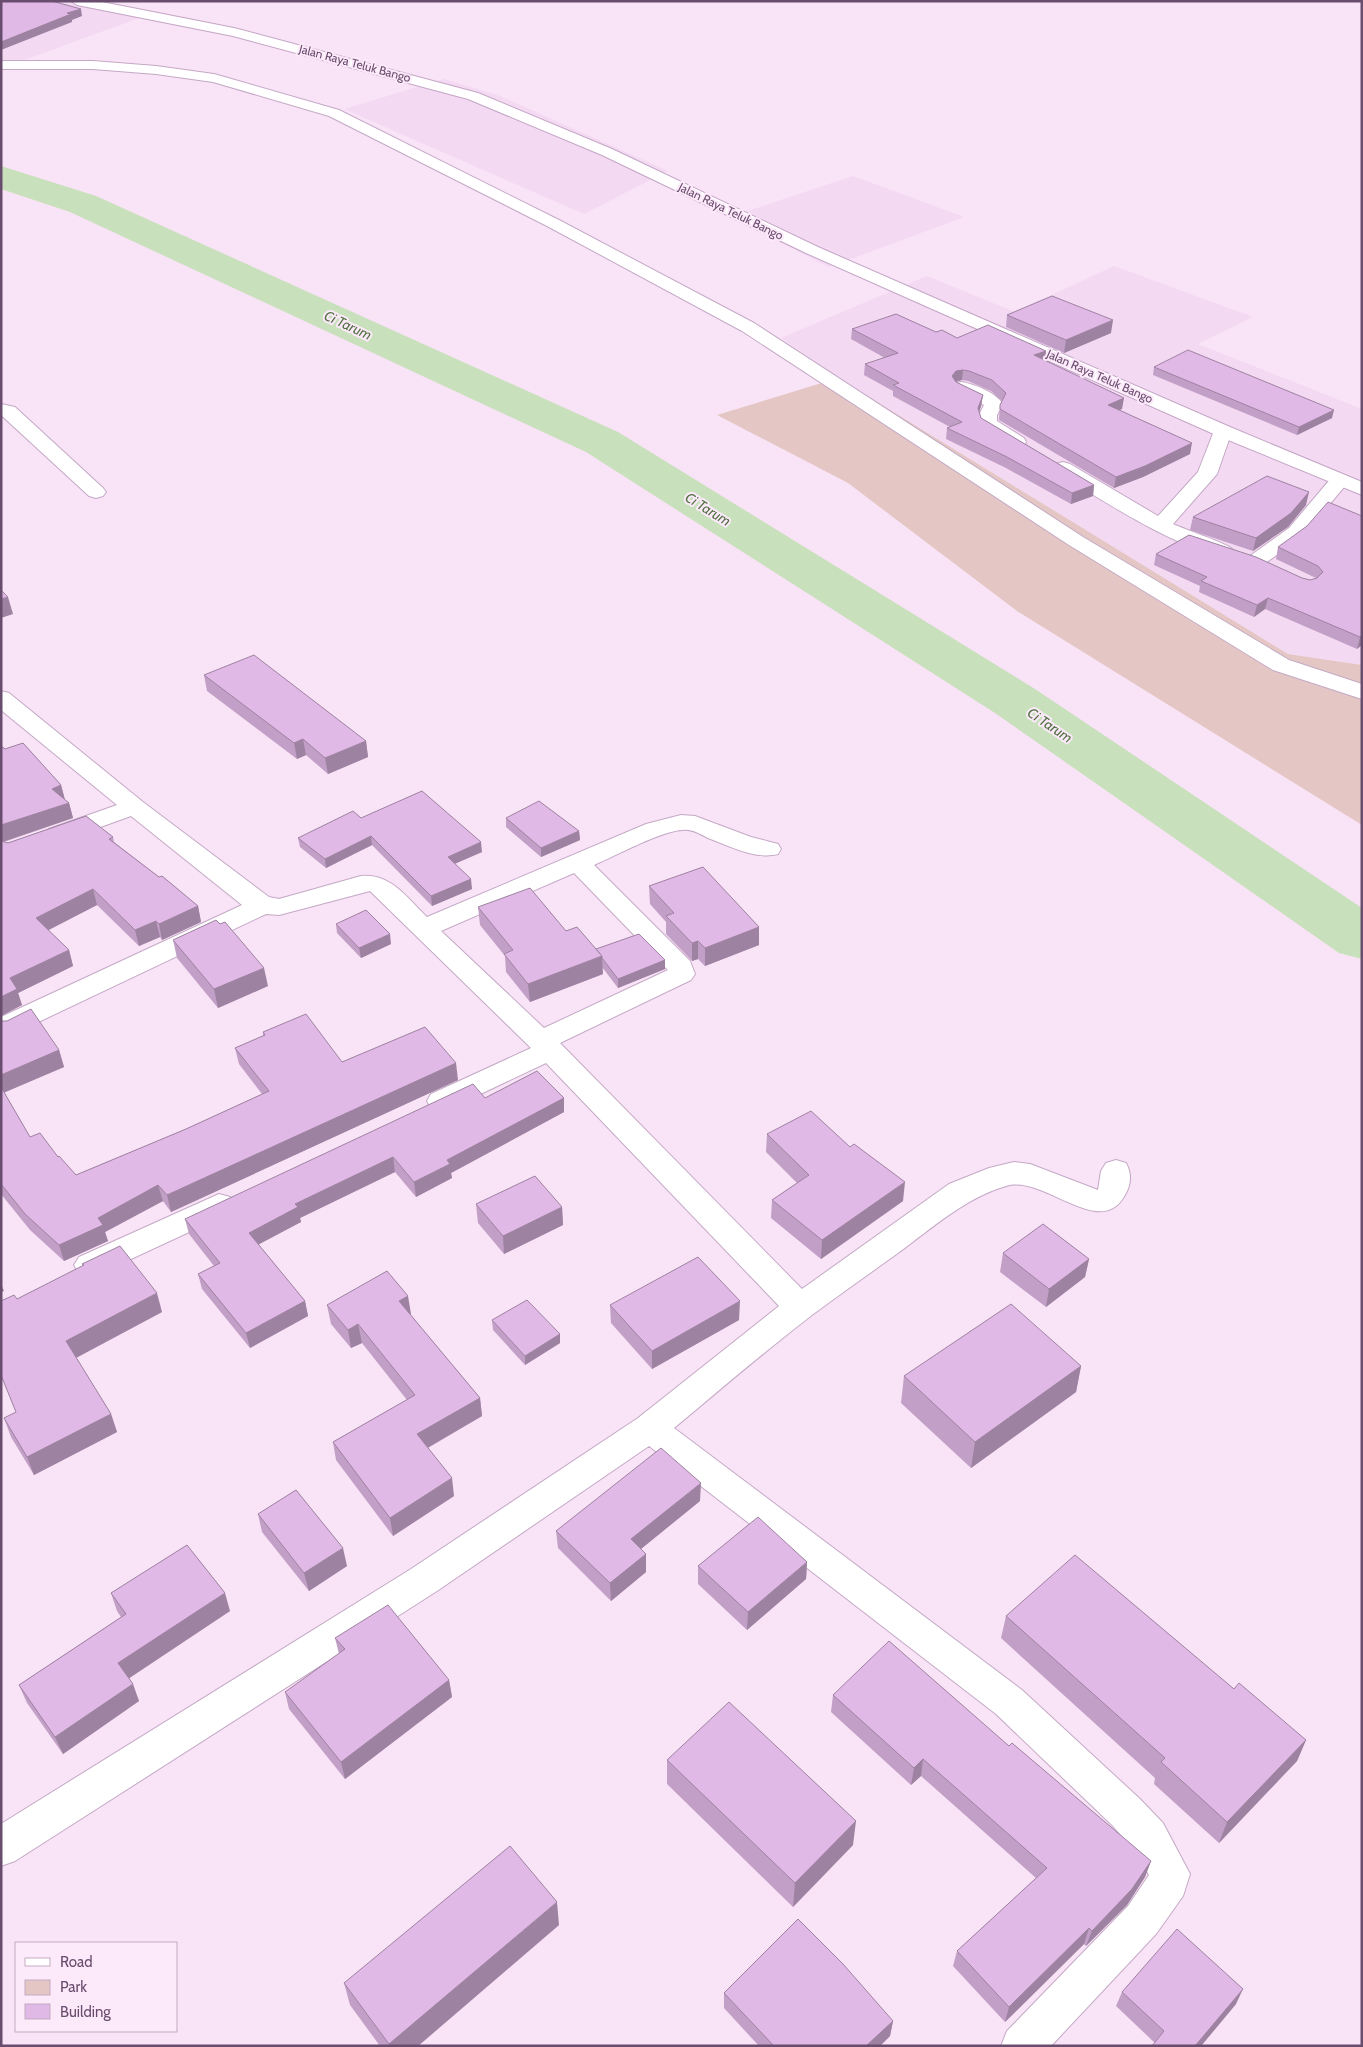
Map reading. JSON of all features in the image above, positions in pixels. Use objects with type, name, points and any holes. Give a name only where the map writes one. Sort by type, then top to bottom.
[{"type":"street","name":"Jalan Raya Teluk Bango","points":[[77,1],[234,32],[474,96],[607,152],[812,250],[1224,431],[1362,489]]},
{"type":"street","points":[[1,65],[93,65],[156,70],[214,78],[334,113],[554,223],[748,327],[1076,541],[1281,665],[1362,692]]},
{"type":"street","points":[[962,387],[994,404],[988,415],[988,423],[1160,526],[1192,540],[1257,560],[1277,569]]},
{"type":"street","points":[[1,409],[8,411],[96,492]]},
{"type":"street","points":[[1160,526],[1207,474],[1224,431]]},
{"type":"street","points":[[1257,560],[1296,532],[1340,480]]},
{"type":"street","points":[[1,698],[134,807],[253,900],[263,905],[284,906],[372,883],[385,891],[546,1046],[800,1307]]},
{"type":"street","points":[[40,840],[134,807]]},
{"type":"street","points":[[425,928],[656,829],[681,822],[695,823],[743,843],[769,849]]},
{"type":"street","points":[[416,1112],[682,974],[681,967],[577,862]]},
{"type":"street","points":[[1,1028],[263,905]]},
{"type":"street","points":[[1,1847],[424,1580],[650,1428],[800,1307],[960,1192],[1000,1176],[1014,1173],[1030,1175],[1095,1201],[1104,1201],[1112,1194],[1115,1186],[1116,1170]]},
{"type":"street","points":[[62,1278],[247,1192]]},
{"type":"street","points":[[650,1428],[1009,1702],[1126,1812],[1148,1837],[1161,1857],[1170,1874],[1168,1882],[1142,1920],[1022,2046]]},
{"type":"shaded area","points":[[1,1],[91,1],[153,13],[16,63],[1,63]]},
{"type":"shaded area","points":[[444,79],[500,96],[668,171],[584,214],[344,109]]},
{"type":"shaded area","points":[[853,176],[964,217],[829,267],[730,217]]},
{"type":"shaded area","points":[[1114,266],[1253,317],[1198,344],[1362,409],[1362,665],[1288,654],[838,378],[781,338],[927,276],[1015,312]]},
{"type":"green space","points":[[838,378],[1288,654],[1362,665],[1362,825],[1017,611],[848,483],[717,415]]},
{"type":"building","points":[[1,1],[52,1],[81,9],[67,13],[71,14],[1,42]]},
{"type":"building","points":[[1052,296],[1113,320],[1066,340],[1007,315]]},
{"type":"building","points":[[896,314],[936,332],[942,330],[957,338],[988,325],[1046,351],[1034,355],[1124,398],[1108,405],[1192,443],[1145,466],[1116,477],[1000,409],[1006,393],[992,380],[969,371],[956,371],[952,376],[956,382],[983,395],[978,408],[981,418],[1094,485],[1072,493],[1007,457],[947,428],[962,422],[893,385],[899,383],[865,364],[898,353],[852,329]]},
{"type":"building","points":[[1188,350],[1334,410],[1299,427],[1154,367]]},
{"type":"building","points":[[1267,476],[1309,492],[1291,513],[1256,538],[1193,517]]},
{"type":"building","points":[[1328,502],[1362,516],[1362,636],[1360,637],[1268,598],[1257,605],[1201,581],[1207,577],[1156,554],[1189,535],[1256,557],[1302,578],[1310,580],[1317,578],[1323,572],[1318,566],[1278,547],[1307,526]]},
{"type":"building","points":[[1,590],[8,597],[1,599]]},
{"type":"building","points":[[254,655],[366,741],[325,758],[303,739],[294,743],[204,675]]},
{"type":"building","points":[[23,743],[61,785],[52,789],[69,803],[1,825],[1,746],[5,749]]},
{"type":"building","points":[[422,791],[481,842],[448,857],[471,879],[431,896],[371,836],[325,859],[298,838],[353,811],[361,818]]},
{"type":"building","points":[[539,801],[579,831],[541,848],[506,818]]},
{"type":"building","points":[[86,816],[113,837],[109,839],[159,877],[162,876],[198,906],[159,924],[156,921],[135,930],[93,889],[36,918],[69,950],[10,978],[17,989],[1,997],[1,841],[8,843]]},
{"type":"building","points":[[703,867],[759,927],[705,948],[698,941],[692,943],[666,916],[674,913],[649,886]]},
{"type":"building","points":[[530,888],[566,931],[577,927],[602,956],[528,984],[504,954],[513,950],[478,907]]},
{"type":"building","points":[[366,910],[390,934],[359,948],[336,924]]},
{"type":"building","points":[[216,920],[220,924],[225,922],[264,968],[214,989],[173,940]]},
{"type":"building","points":[[639,934],[665,960],[618,979],[596,949]]},
{"type":"building","points":[[31,1009],[59,1050],[1,1075],[1,1021],[7,1021]]},
{"type":"building","points":[[306,1014],[342,1062],[425,1027],[456,1063],[167,1195],[158,1185],[98,1218],[103,1225],[59,1245],[25,1214],[1,1184],[1,1087],[30,1137],[40,1133],[58,1157],[76,1175],[186,1129],[269,1091],[235,1048],[265,1035],[263,1032]]},
{"type":"building","points":[[537,1071],[564,1098],[447,1160],[450,1164],[414,1182],[393,1157],[295,1204],[298,1207],[249,1233],[305,1301],[246,1333],[198,1274],[220,1263],[185,1219],[473,1084],[485,1098]]},
{"type":"building","points":[[811,1111],[850,1147],[854,1144],[905,1182],[822,1240],[772,1200],[809,1175],[767,1134]]},
{"type":"building","points":[[535,1176],[562,1207],[503,1236],[476,1204]]},
{"type":"building","points":[[1043,1224],[1089,1259],[1049,1289],[1003,1253]]},
{"type":"building","points":[[120,1246],[157,1293],[66,1341],[111,1414],[27,1457],[4,1418],[16,1412],[1,1375],[1,1301],[14,1295],[17,1299]]},
{"type":"building","points":[[698,1257],[740,1301],[652,1351],[610,1305]]},
{"type":"building","points":[[387,1271],[408,1296],[399,1301],[480,1398],[417,1434],[452,1478],[390,1518],[333,1442],[415,1395],[358,1324],[348,1330],[327,1305]]},
{"type":"building","points":[[527,1300],[560,1334],[525,1356],[492,1320]]},
{"type":"building","points":[[1011,1304],[1081,1366],[975,1442],[904,1376]]},
{"type":"building","points":[[661,1448],[701,1483],[631,1539],[646,1554],[610,1583],[556,1531]]},
{"type":"building","points":[[296,1490],[343,1548],[304,1573],[258,1514]]},
{"type":"building","points":[[758,1517],[807,1562],[748,1612],[698,1566]]},
{"type":"building","points":[[187,1545],[225,1593],[118,1663],[133,1684],[55,1737],[19,1685],[126,1614],[111,1593]]},
{"type":"building","points":[[1075,1555],[1234,1689],[1239,1683],[1306,1740],[1227,1822],[1161,1762],[1165,1758],[1006,1616]]},
{"type":"building","points":[[388,1605],[449,1680],[341,1762],[285,1692],[345,1649],[335,1638]]},
{"type":"building","points":[[889,1641],[1009,1746],[1012,1743],[1151,1861],[1132,1889],[1092,1931],[1089,1928],[1009,2007],[957,1951],[1047,1868],[923,1759],[914,1768],[833,1695]]},
{"type":"building","points":[[729,1702],[856,1821],[795,1883],[667,1760]]},
{"type":"building","points":[[510,1846],[557,1902],[389,2044],[344,1983]]},
{"type":"building","points":[[798,1919],[843,1964],[893,2021],[866,2046],[774,2046],[724,1993]]},
{"type":"building","points":[[1177,1929],[1243,1989],[1195,2046],[1152,2046],[1164,2031],[1122,1992]]},
{"type":"waterway","name":"Ci Tarum","points":[[1,177],[83,204],[602,442],[1015,701],[1362,938]]}]
